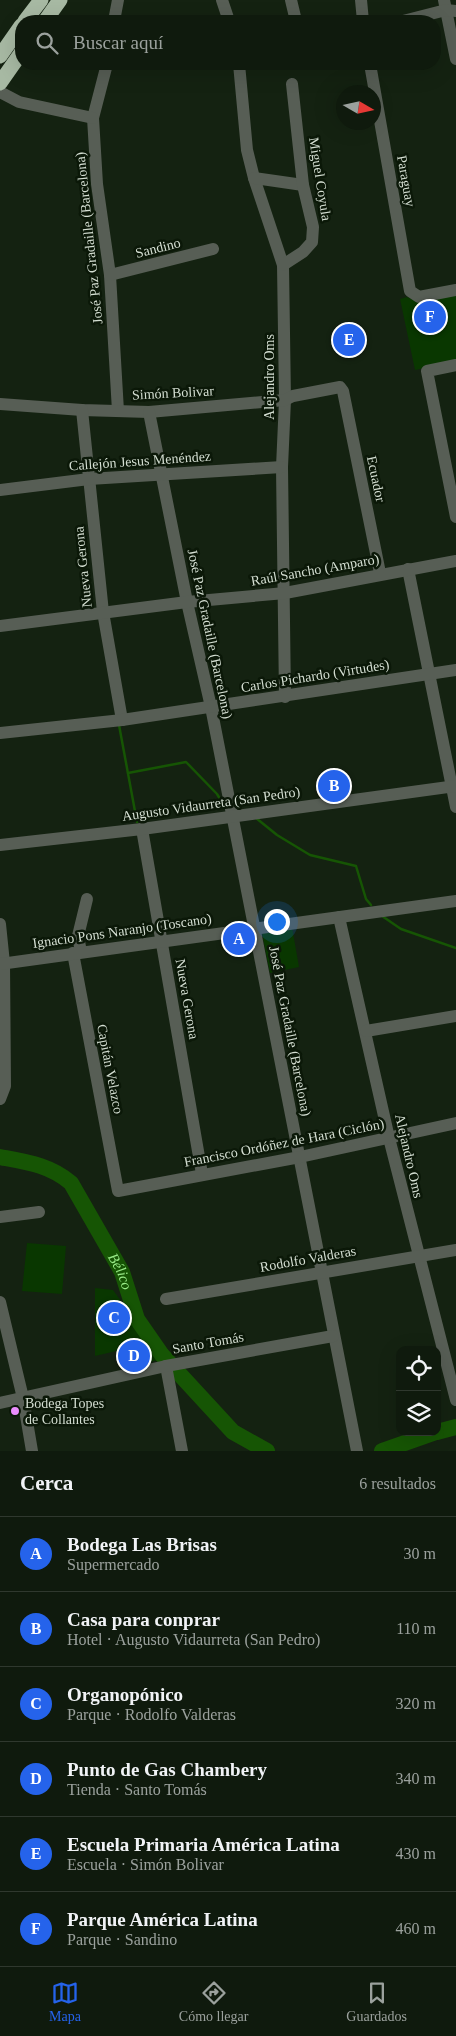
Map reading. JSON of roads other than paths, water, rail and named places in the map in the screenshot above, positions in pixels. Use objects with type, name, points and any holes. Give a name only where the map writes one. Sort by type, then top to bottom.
[{"type":"highway","points":[[30,15],[41,0]]},
{"type":"highway","points":[[49,15],[60,0]]},
{"type":"highway","points":[[0,56],[15,35]]},
{"type":"highway","points":[[0,82],[15,61]]},
{"type":"street","points":[[115,15],[118,0]]},
{"type":"street","points":[[222,0],[227,15]]},
{"type":"street","points":[[291,0],[295,15]]},
{"type":"street","points":[[361,0],[362,15]]},
{"type":"street","points":[[423,15],[449,7],[456,59]]},
{"type":"street","name":"José Paz Gradaille (Barcelona)","points":[[105,70],[93,118],[97,184],[110,275],[118,411]]},
{"type":"street","name":"Alejandro Oms","points":[[239,70],[248,150],[254,178],[283,265],[285,400],[282,468],[285,697]]},
{"type":"street","name":"Paraguay","points":[[371,70],[410,291],[419,298],[456,290]]},
{"type":"street","name":"Miguel Coyula","points":[[283,265],[303,252],[312,242],[313,227],[303,185],[292,84]]},
{"type":"street","points":[[0,92],[19,102],[93,118]]},
{"type":"street","points":[[254,178],[303,185]]},
{"type":"street","name":"Sandino","points":[[110,275],[213,249]]},
{"type":"street","points":[[456,365],[427,371],[456,517]]},
{"type":"street","name":"Simón Bolivar","points":[[0,404],[82,410],[149,412],[285,400],[335,386],[343,390]]},
{"type":"street","name":"Ecuador","points":[[343,390],[380,573]]},
{"type":"street","name":"Nueva Gerona","points":[[82,410],[103,612],[122,720]]},
{"type":"street","name":"José Paz Gradaille (Barcelona)","points":[[149,412],[187,602],[211,707],[231,817],[357,1451]]},
{"type":"street","name":"Callejón Jesus Menéndez","points":[[0,490],[88,479],[162,473],[282,468]]},
{"type":"street","name":"Raúl Sancho (Amparo)","points":[[0,626],[187,602],[285,593],[380,573],[456,561]]},
{"type":"street","points":[[408,569],[428,674],[454,786],[456,807]]},
{"type":"street","name":"Carlos Pichardo (Virtudes)","points":[[0,733],[122,720],[456,670]]},
{"type":"street","name":"Augusto Vidaurreta (San Pedro)","points":[[0,845],[142,830],[454,786]]},
{"type":"street","name":"Nueva Gerona","points":[[142,830],[202,1174]]},
{"type":"street","name":"Capitán Velazco","points":[[87,899],[78,936],[77,953],[118,1191]]},
{"type":"street","name":"Ignacio Pons Naranjo (Toscano)","points":[[2,963],[456,901]]},
{"type":"street","name":"Alejandro Oms","points":[[339,917],[389,1138],[456,1400]]},
{"type":"street","points":[[0,924],[5,1086],[0,1099]]},
{"type":"street","points":[[366,1031],[456,1016]]},
{"type":"street","name":"Francisco Ordóñez de Hara (Ciclón)","points":[[118,1191],[300,1157],[456,1123]]},
{"type":"street","points":[[0,1216],[39,1212]]},
{"type":"street","name":"Rodolfo Valderas","points":[[166,1299],[322,1271],[456,1250]]},
{"type":"street","points":[[1,1310],[23,1398],[32,1451]]},
{"type":"street","name":"Santo Tomás","points":[[0,1403],[190,1361],[333,1336]]},
{"type":"street","points":[[166,1366],[182,1451]]},
{"type":"waterway","points":[[119,725],[137,822]]},
{"type":"waterway","points":[[128,773],[186,762],[217,794],[225,807]]},
{"type":"waterway","points":[[256,818],[277,835],[310,855],[356,866],[366,899],[371,905]]},
{"type":"waterway","points":[[382,916],[401,929],[456,948]]},
{"type":"waterway","name":"Bélico","points":[[0,1157],[46,1168],[71,1183],[122,1272],[137,1319],[162,1355],[233,1432],[267,1451]]},
{"type":"waterway","name":"Bélico","points":[[441,1431],[456,1427]]},
{"type":"waterway","name":"Bélico","points":[[382,1451],[425,1436]]},
{"type":"place","name":"Parque América Latina","points":[[430,317]]},
{"type":"place","name":"Escuela Primaria América Latina","points":[[349,340]]},
{"type":"place","name":"Casa para conprar","points":[[334,786]]},
{"type":"place","name":"Bodega Las Brisas","points":[[239,939]]},
{"type":"place","name":"Organopónico","points":[[114,1318]]},
{"type":"place","name":"Punto de Gas Chambery","points":[[134,1356]]},
{"type":"place","name":"Bodega Topes de Collantes","points":[[15,1411]]}]
